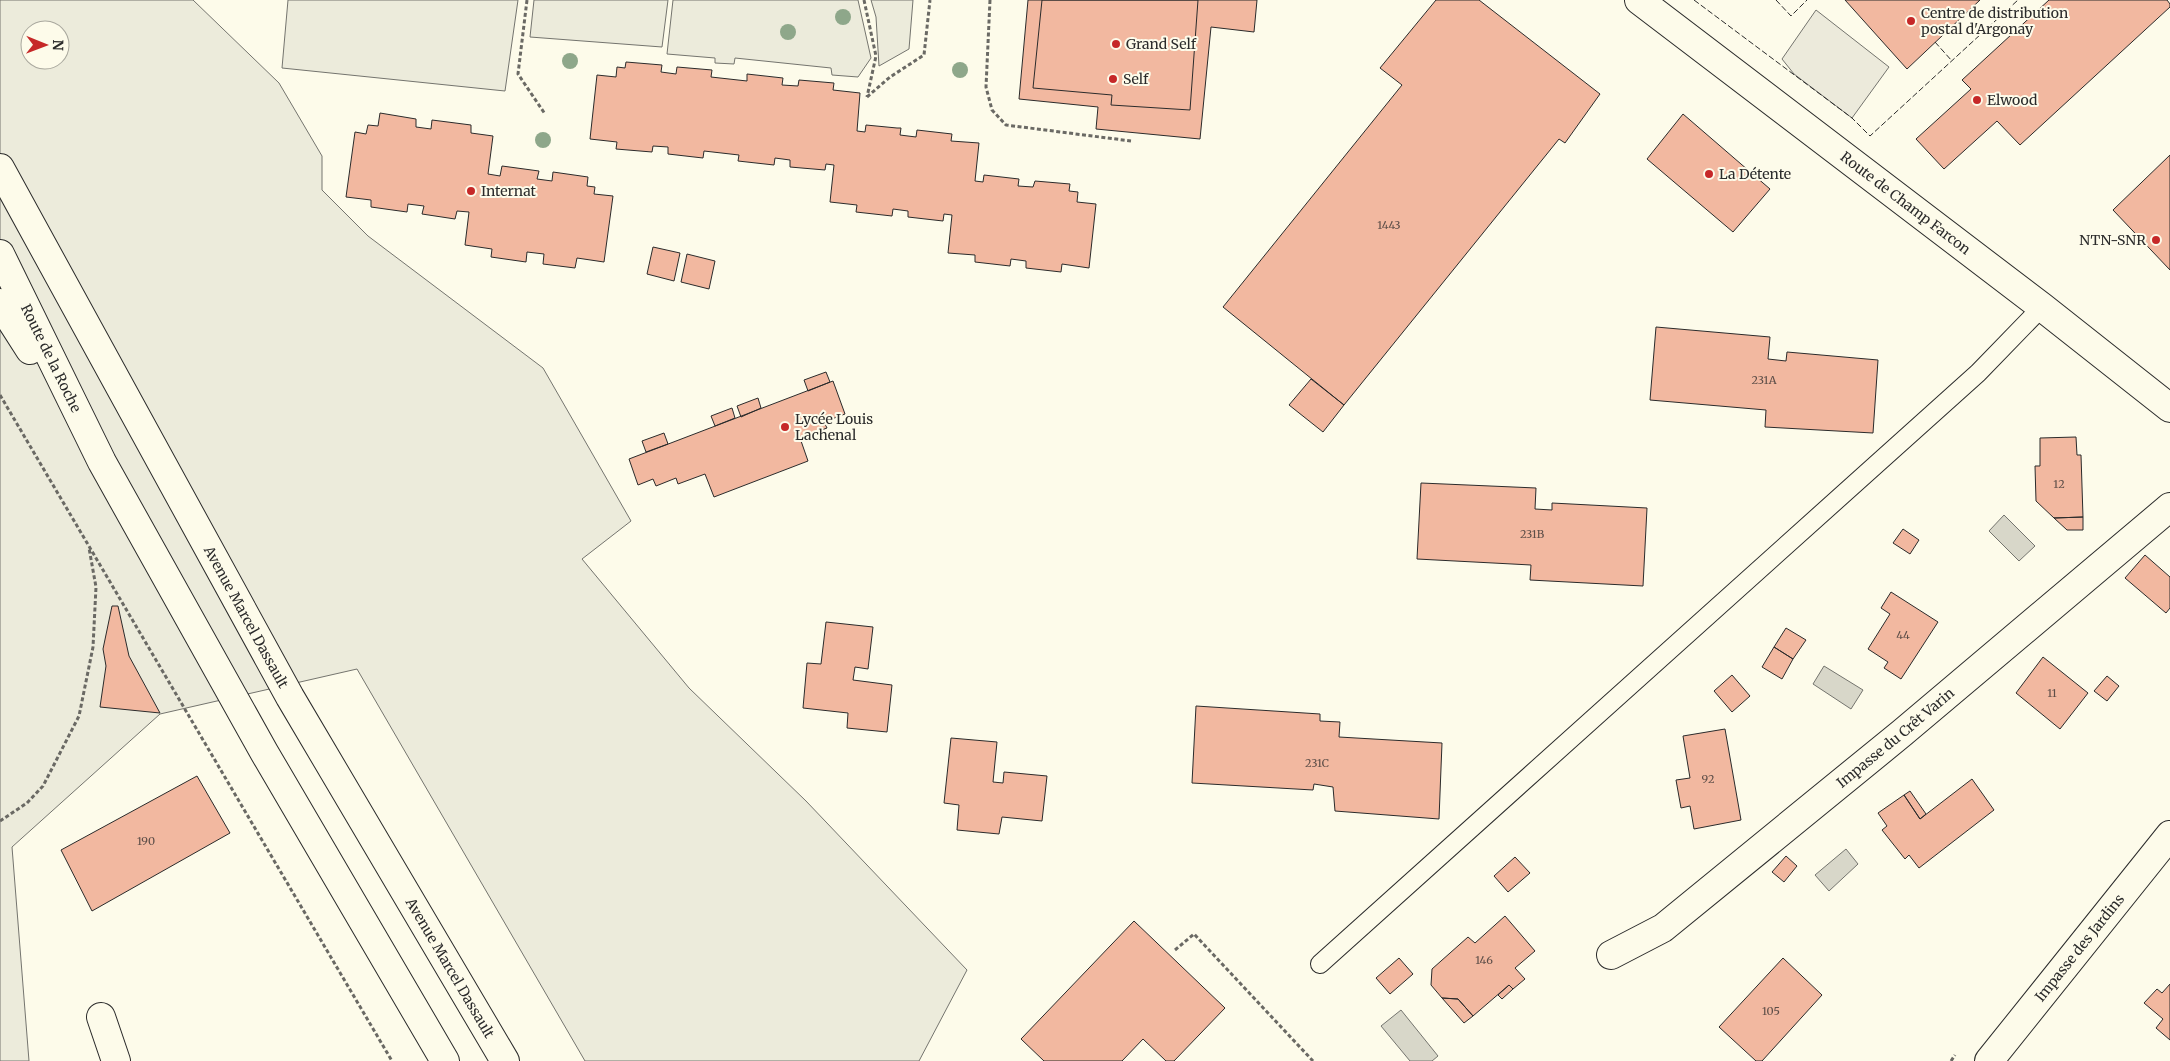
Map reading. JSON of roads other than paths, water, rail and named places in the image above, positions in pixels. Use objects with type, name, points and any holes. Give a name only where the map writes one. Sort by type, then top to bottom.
[{"type":"main road","name":"Route de Champ Farcon","points":[[1639,0],[2042,307],[2170,408]]},
{"type":"main road","name":"Avenue Marcel Dassault","points":[[0,168],[290,697],[505,1061]]},
{"type":"main road","name":"Route de la Roche","points":[[0,254],[102,462]]},
{"type":"main road","points":[[0,303],[102,462],[264,752],[445,1061]]},
{"type":"main road","name":"Impasse du Crêt Varin","points":[[1611,955],[1664,928],[1902,733],[2170,507]]},
{"type":"main road","name":"Impasse des Jardins","points":[[1990,1061],[2170,836]]},
{"type":"main road","points":[[101,1017],[116,1061]]},
{"type":"lane","points":[[1320,964],[1978,373],[2042,307]]},
{"type":"place","name":"Centre de distribution postal d'Argonay","points":[[1911,21]]},
{"type":"place","name":"Grand Self","points":[[1116,44]]},
{"type":"place","name":"Self","points":[[1113,79]]},
{"type":"place","name":"Elwood","points":[[1977,100]]},
{"type":"place","name":"La Détente","points":[[1709,174]]},
{"type":"place","name":"Internat","points":[[471,191]]},
{"type":"place","name":"NTN-SNR","points":[[2156,240]]},
{"type":"place","name":"Lycée Louis Lachenal","points":[[785,427]]}]
